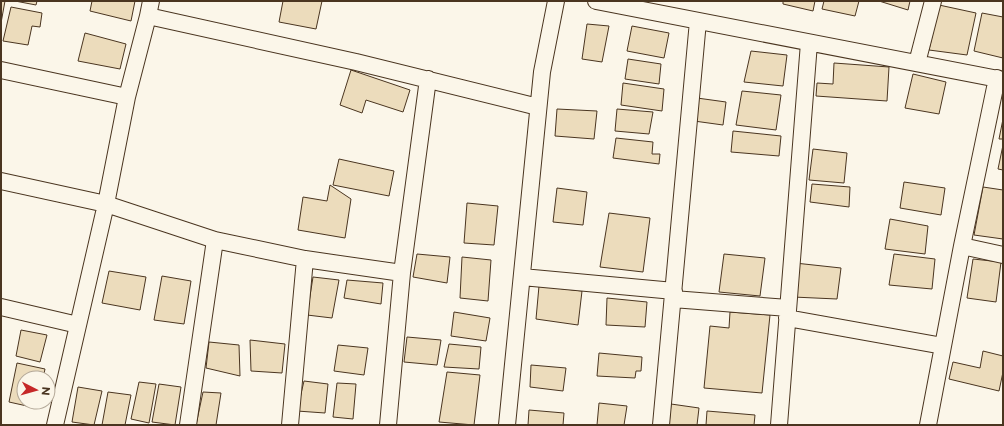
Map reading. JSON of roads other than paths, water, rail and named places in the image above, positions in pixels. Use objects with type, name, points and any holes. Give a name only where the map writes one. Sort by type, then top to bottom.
[{"type":"street","points":[[507,425],[542,72],[556,1]]},
{"type":"street","points":[[596,1],[1000,79],[962,246],[928,425]]},
{"type":"street","points":[[917,63],[933,1]]},
{"type":"street","points":[[55,425],[149,8],[356,62],[538,107]]},
{"type":"street","points":[[661,425],[698,21]]},
{"type":"street","points":[[779,425],[809,43]]},
{"type":"street","points":[[1,70],[128,96]]},
{"type":"street","points":[[388,425],[402,273],[428,79]]},
{"type":"street","points":[[1,181],[106,204],[214,240],[305,259],[402,273]]},
{"type":"street","points":[[188,425],[214,240]]},
{"type":"street","points":[[962,246],[1003,255]]},
{"type":"street","points":[[290,425],[305,259]]},
{"type":"street","points":[[522,277],[673,295],[788,313],[943,346]]},
{"type":"street","points":[[1,307],[78,325]]}]
